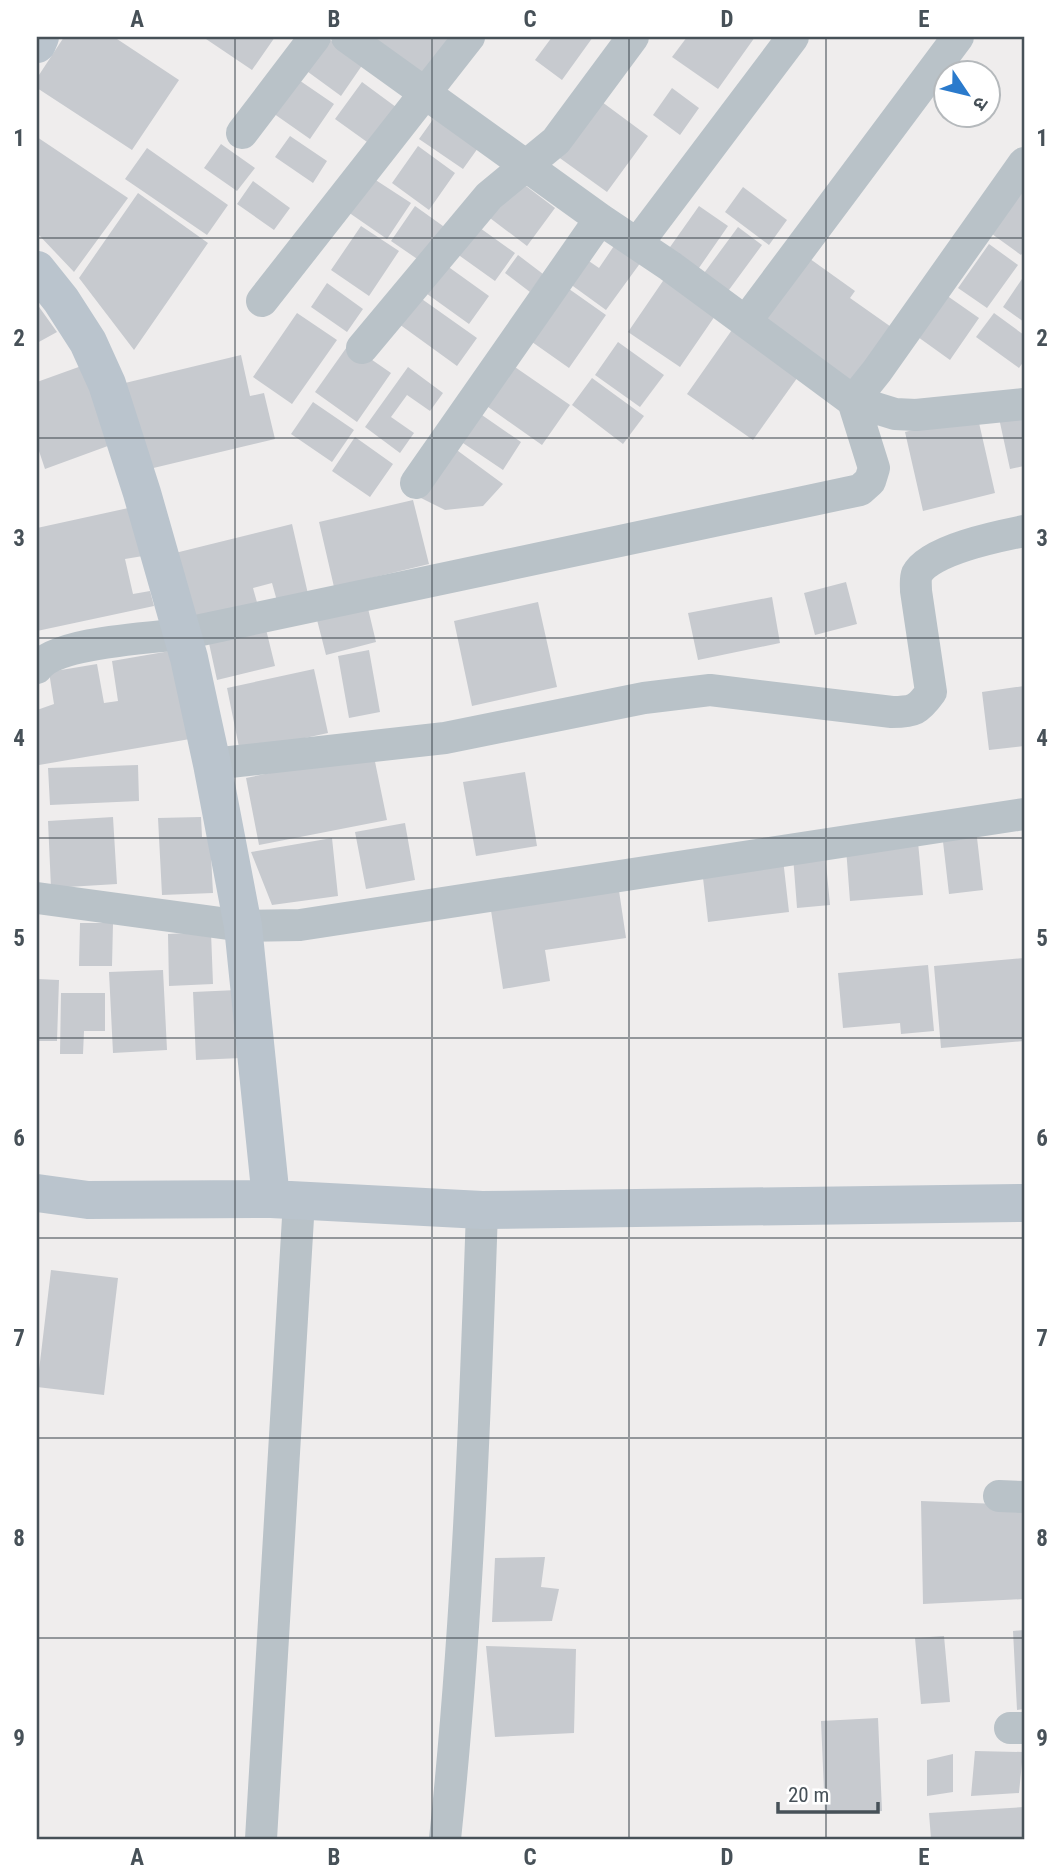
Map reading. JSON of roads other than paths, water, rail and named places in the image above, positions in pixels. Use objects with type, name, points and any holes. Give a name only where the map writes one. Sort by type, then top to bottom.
[{"type":"street","points":[[37,44],[40,37]]},
{"type":"street","points":[[242,133],[315,37]]},
{"type":"street","points":[[348,37],[600,219],[670,265],[853,401],[895,414],[916,415],[1015,406],[1024,379]]},
{"type":"street","points":[[262,301],[469,37]]},
{"type":"street","points":[[362,348],[489,196],[556,141],[633,37]]},
{"type":"street","points":[[637,244],[793,37]]},
{"type":"street","points":[[746,321],[957,37]]},
{"type":"street","points":[[853,401],[1024,163]]},
{"type":"street","points":[[416,483],[600,219]]},
{"type":"street","points":[[37,270],[61,300],[88,342],[107,384],[142,493],[182,634],[212,764],[243,926],[285,1200],[261,1839]]},
{"type":"street","points":[[37,668],[42,661],[70,648],[182,634],[860,491],[870,481],[874,468],[853,401]]},
{"type":"street","points":[[212,764],[445,738],[644,698],[710,690],[906,712],[920,707],[931,692],[916,576],[936,557],[994,537],[1024,531]]},
{"type":"street","points":[[37,898],[243,926],[300,925],[1024,814]]},
{"type":"street","points":[[37,1193],[88,1200],[285,1200],[482,1210],[1024,1203]]},
{"type":"street","points":[[445,1839],[459,1712],[482,1210]]}]
